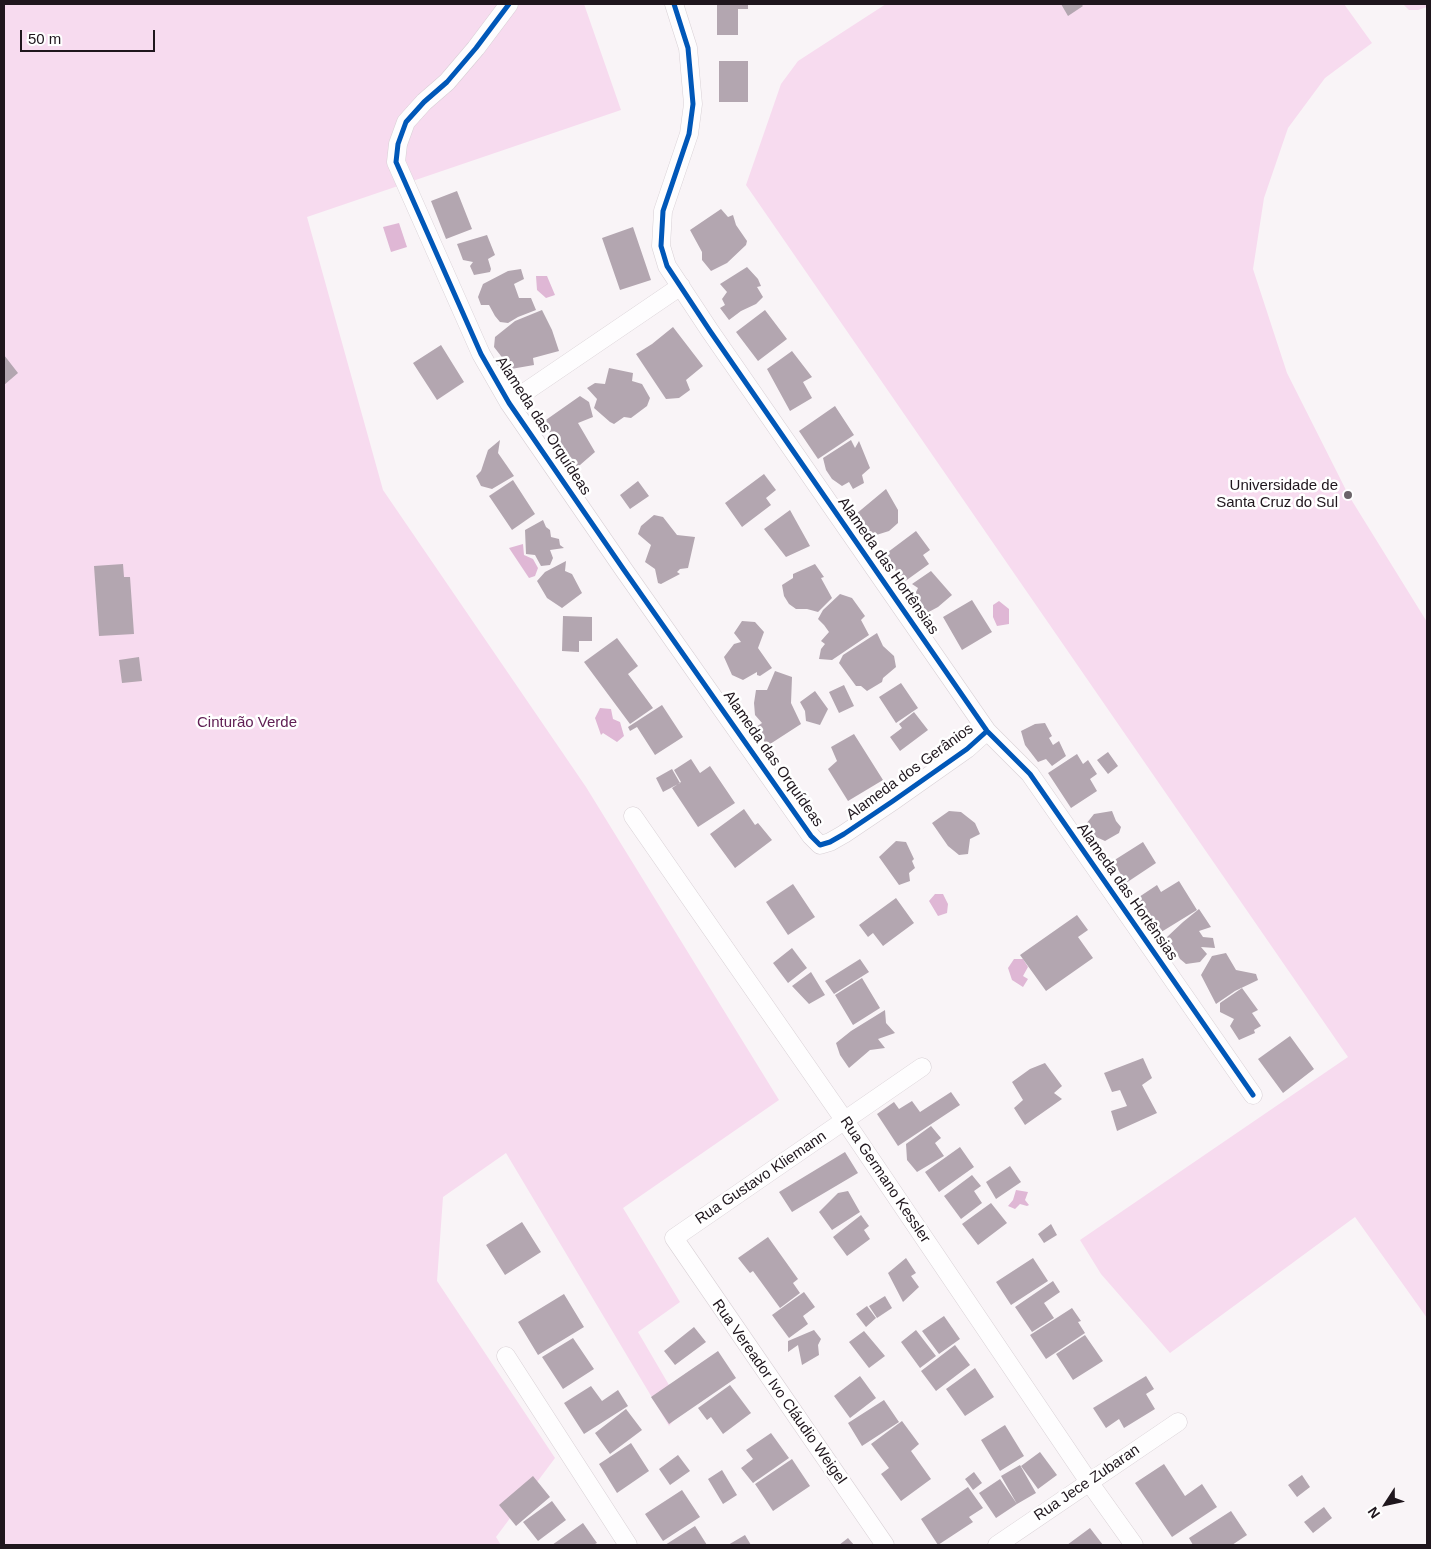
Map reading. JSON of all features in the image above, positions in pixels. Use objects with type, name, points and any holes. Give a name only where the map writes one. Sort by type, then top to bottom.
[{"type":"street","name":"Alameda das Orquídeas","points":[[509,4],[476,48],[447,82],[424,102],[406,122],[398,144],[396,162],[481,354],[510,403],[624,570],[811,836],[820,845]]},
{"type":"street","name":"Alameda das Hortênsias","points":[[674,4],[688,48],[692,80],[692,104],[689,134],[663,211],[661,246],[667,266],[987,731],[1030,774],[1253,1095]]},
{"type":"street","points":[[510,403],[681,286]]},
{"type":"street","name":"Alameda dos Gerânios","points":[[820,845],[844,834],[893,802],[966,749],[987,731]]},
{"type":"street","name":"Rua Germano Kessler","points":[[633,816],[845,1121],[1089,1482],[1134,1545]]},
{"type":"street","name":"Rua Gustavo Kliemann","points":[[674,1238],[922,1067]]},
{"type":"street","name":"Rua Vereador Ivo Cláudio Weigel","points":[[674,1238],[885,1545]]},
{"type":"street","points":[[506,1356],[628,1545]]},
{"type":"street","name":"Rua Jece Zubaran","points":[[997,1545],[1178,1422]]},
{"type":"green space","name":"Cinturão Verde","points":[[4,4],[584,4],[621,110],[307,217],[383,490],[586,787],[779,1100],[623,1208],[680,1302],[638,1332],[683,1409],[669,1426],[506,1153],[443,1197],[437,1281],[555,1458],[496,1537],[501,1545],[4,1545]]},
{"type":"green space","points":[[886,4],[1344,4],[1372,43],[1325,78],[1288,128],[1264,198],[1253,269],[1287,373],[1349,496],[1427,622],[1427,1318],[1355,1217],[1170,1353],[1101,1274],[1080,1240],[1348,1057],[746,185],[781,84],[798,61]]},
{"type":"green space","points":[[1403,4],[1427,4],[1427,7],[1409,10]]},
{"type":"shaded area","points":[[399,223],[407,247],[391,252],[383,227]]},
{"type":"shaded area","points":[[536,276],[547,276],[555,295],[546,298],[537,290]]},
{"type":"shaded area","points":[[523,544],[524,555],[533,559],[538,568],[535,576],[529,578],[509,548]]},
{"type":"shaded area","points":[[999,601],[1009,609],[1009,624],[997,626],[993,617],[993,605]]},
{"type":"shaded area","points":[[600,708],[611,709],[613,719],[620,722],[624,736],[617,742],[603,733],[601,735],[595,718]]},
{"type":"shaded area","points":[[935,894],[943,894],[948,904],[947,913],[938,916],[929,901]]},
{"type":"shaded area","points":[[1014,959],[1023,959],[1028,967],[1023,976],[1028,979],[1023,987],[1012,980],[1008,968]]},
{"type":"shaded area","points":[[1016,1190],[1028,1192],[1025,1200],[1029,1205],[1020,1204],[1015,1209],[1008,1206],[1013,1200]]},
{"type":"building","points":[[717,4],[748,4],[748,9],[738,9],[738,35],[717,35]]},
{"type":"building","points":[[1061,4],[1081,4],[1083,6],[1068,16]]},
{"type":"building","points":[[719,61],[748,61],[748,102],[719,102]]},
{"type":"building","points":[[457,191],[472,229],[446,239],[431,201]]},
{"type":"building","points":[[721,209],[728,217],[733,215],[736,225],[747,241],[746,245],[727,263],[711,271],[702,260],[702,252],[690,230]]},
{"type":"building","points":[[633,227],[651,280],[620,290],[602,238]]},
{"type":"building","points":[[487,235],[495,255],[488,259],[491,269],[490,272],[474,275],[470,266],[473,262],[463,260],[457,244]]},
{"type":"building","points":[[747,267],[758,279],[761,286],[757,287],[763,297],[756,304],[741,311],[729,320],[720,308],[725,305],[722,299],[727,292],[720,284]]},
{"type":"building","points":[[521,269],[524,279],[514,284],[519,298],[531,298],[536,310],[508,323],[500,322],[489,305],[481,305],[478,297],[483,284],[508,271]]},
{"type":"building","points":[[542,310],[552,330],[559,351],[533,358],[534,365],[511,369],[494,347],[495,337],[515,321]]},
{"type":"building","points":[[765,310],[787,339],[758,361],[736,332]]},
{"type":"building","points":[[673,327],[703,366],[686,380],[690,390],[679,398],[666,399],[636,354]]},
{"type":"building","points":[[441,345],[464,382],[437,400],[413,363]]},
{"type":"building","points":[[792,351],[812,377],[803,382],[812,398],[790,411],[767,369]]},
{"type":"building","points":[[4,355],[18,373],[4,385]]},
{"type":"building","points":[[609,368],[633,373],[632,381],[642,384],[650,398],[647,406],[631,418],[624,417],[614,424],[594,408],[597,399],[587,388],[595,383],[605,384]]},
{"type":"building","points":[[580,396],[589,402],[593,417],[578,423],[595,452],[580,465],[572,468],[543,422]]},
{"type":"building","points":[[835,406],[854,435],[818,459],[799,431]]},
{"type":"building","points":[[500,440],[498,453],[514,476],[492,489],[481,486],[476,476],[481,471],[488,450]]},
{"type":"building","points":[[851,440],[855,448],[859,441],[870,468],[862,475],[864,483],[853,489],[849,482],[842,486],[832,479],[826,470],[823,458]]},
{"type":"building","points":[[764,474],[776,490],[766,498],[771,505],[742,527],[725,503]]},
{"type":"building","points":[[513,480],[535,514],[512,530],[489,496]]},
{"type":"building","points":[[638,481],[649,496],[630,509],[620,495]]},
{"type":"building","points":[[886,489],[898,510],[898,523],[889,531],[870,537],[856,514]]},
{"type":"building","points":[[790,510],[810,546],[786,557],[764,529]]},
{"type":"building","points":[[654,515],[663,517],[677,535],[695,537],[688,568],[680,569],[677,572],[680,574],[661,584],[658,583],[655,569],[645,562],[651,545],[638,534],[641,526]]},
{"type":"building","points":[[543,520],[546,527],[550,530],[551,537],[559,539],[560,545],[564,548],[550,550],[553,558],[550,565],[541,566],[535,555],[526,554],[525,530]]},
{"type":"building","points":[[916,531],[930,550],[923,555],[929,564],[904,582],[884,555]]},
{"type":"building","points":[[566,561],[565,571],[572,574],[582,593],[562,608],[547,598],[537,581],[545,572]]},
{"type":"building","points":[[123,564],[124,577],[130,577],[134,634],[99,636],[94,566]]},
{"type":"building","points":[[815,564],[824,577],[821,578],[832,598],[818,612],[796,609],[789,604],[784,596],[782,585],[793,578],[793,574]]},
{"type":"building","points":[[931,571],[952,595],[938,607],[925,614],[913,598],[918,588],[912,584]]},
{"type":"building","points":[[840,594],[852,598],[865,616],[861,620],[869,635],[832,660],[819,659],[821,649],[825,644],[821,641],[829,632],[818,619],[823,610]]},
{"type":"building","points":[[972,600],[992,632],[962,650],[943,617]]},
{"type":"building","points":[[563,616],[592,617],[592,641],[579,641],[579,652],[562,651]]},
{"type":"building","points":[[742,621],[755,622],[764,632],[758,648],[772,668],[760,676],[757,675],[757,672],[743,680],[732,675],[724,657],[734,644],[741,642],[734,633]]},
{"type":"building","points":[[877,633],[883,646],[894,656],[896,667],[883,678],[882,682],[867,691],[861,686],[856,686],[839,663],[843,655]]},
{"type":"building","points":[[617,638],[638,666],[628,674],[653,708],[630,724],[584,662]]},
{"type":"building","points":[[139,657],[142,681],[122,683],[119,660]]},
{"type":"building","points":[[775,671],[792,677],[791,703],[801,724],[767,746],[756,727],[762,723],[755,715],[754,703],[756,690],[767,690]]},
{"type":"building","points":[[901,683],[918,708],[896,723],[879,697]]},
{"type":"building","points":[[844,685],[854,706],[839,713],[829,692]]},
{"type":"building","points":[[815,691],[828,709],[820,725],[806,721],[805,711],[800,702]]},
{"type":"building","points":[[662,705],[683,737],[655,755],[637,727],[630,731],[628,727]]},
{"type":"building","points":[[914,712],[928,730],[900,751],[890,737],[902,728],[899,724]]},
{"type":"building","points":[[1045,723],[1052,736],[1049,738],[1053,745],[1059,741],[1066,756],[1052,766],[1046,759],[1038,762],[1025,745],[1021,731],[1035,724]]},
{"type":"building","points":[[854,734],[883,780],[848,801],[828,769],[837,761],[831,747]]},
{"type":"building","points":[[1108,752],[1118,766],[1108,774],[1097,760]]},
{"type":"building","points":[[1077,754],[1083,764],[1088,760],[1097,774],[1090,779],[1097,791],[1071,808],[1048,773]]},
{"type":"building","points":[[691,759],[700,773],[710,766],[735,803],[698,827],[672,788],[681,782],[674,770]]},
{"type":"building","points":[[672,769],[680,783],[663,792],[656,778]]},
{"type":"building","points":[[744,809],[755,825],[758,823],[772,840],[735,868],[710,834]]},
{"type":"building","points":[[949,811],[961,812],[975,823],[980,834],[970,839],[968,854],[959,855],[948,846],[932,823]]},
{"type":"building","points":[[1112,811],[1121,827],[1119,833],[1105,841],[1094,836],[1086,824],[1094,814]]},
{"type":"building","points":[[896,841],[906,842],[914,859],[912,861],[915,868],[909,873],[910,881],[899,885],[879,857]]},
{"type":"building","points":[[1143,842],[1156,863],[1126,883],[1113,861]]},
{"type":"building","points":[[1179,881],[1197,910],[1158,934],[1136,899],[1157,885],[1161,892]]},
{"type":"building","points":[[793,884],[815,917],[788,935],[766,902]]},
{"type":"building","points":[[896,898],[914,923],[883,946],[873,933],[868,937],[859,925]]},
{"type":"building","points":[[1199,909],[1211,927],[1199,931],[1203,937],[1213,938],[1215,948],[1201,947],[1207,954],[1200,962],[1186,964],[1180,959],[1167,937]]},
{"type":"building","points":[[1077,915],[1088,930],[1078,937],[1093,958],[1046,991],[1020,955]]},
{"type":"building","points":[[792,948],[807,968],[788,983],[773,963]]},
{"type":"building","points":[[1226,953],[1236,970],[1256,974],[1258,980],[1235,991],[1216,1004],[1201,975],[1212,956]]},
{"type":"building","points":[[860,959],[869,972],[834,994],[825,981]]},
{"type":"building","points":[[811,972],[825,995],[809,1004],[792,986]]},
{"type":"building","points":[[862,978],[880,1008],[853,1025],[835,995]]},
{"type":"building","points":[[1242,988],[1258,1010],[1252,1013],[1261,1026],[1254,1030],[1255,1033],[1239,1040],[1230,1026],[1234,1019],[1220,1012],[1220,1003]]},
{"type":"building","points":[[885,1010],[886,1023],[895,1033],[878,1039],[885,1048],[870,1050],[849,1068],[840,1055],[836,1043],[851,1031]]},
{"type":"building","points":[[1290,1036],[1314,1069],[1283,1093],[1258,1059]]},
{"type":"building","points":[[1143,1058],[1152,1078],[1142,1085],[1157,1113],[1117,1131],[1111,1111],[1127,1106],[1120,1090],[1112,1092],[1104,1073]]},
{"type":"building","points":[[1045,1063],[1062,1086],[1054,1093],[1062,1099],[1025,1125],[1014,1108],[1023,1100],[1012,1082],[1030,1069]]},
{"type":"building","points":[[951,1092],[960,1105],[898,1146],[877,1114],[894,1102],[899,1109],[912,1101],[920,1112]]},
{"type":"building","points":[[931,1126],[941,1138],[935,1143],[944,1156],[917,1172],[907,1160],[906,1144]]},
{"type":"building","points":[[960,1147],[974,1167],[939,1192],[925,1172]]},
{"type":"building","points":[[845,1152],[858,1173],[792,1212],[779,1192]]},
{"type":"building","points":[[1010,1166],[1021,1182],[996,1199],[986,1182]]},
{"type":"building","points":[[972,1175],[981,1186],[974,1191],[982,1203],[961,1219],[944,1196]]},
{"type":"building","points":[[848,1191],[860,1212],[832,1230],[819,1212],[838,1193]]},
{"type":"building","points":[[991,1203],[1007,1223],[978,1245],[962,1224]]},
{"type":"building","points":[[861,1215],[869,1226],[864,1230],[870,1239],[847,1256],[833,1237]]},
{"type":"building","points":[[522,1222],[541,1252],[505,1275],[486,1245]]},
{"type":"building","points":[[1051,1224],[1057,1235],[1044,1243],[1038,1234]]},
{"type":"building","points":[[768,1237],[798,1279],[793,1283],[800,1293],[780,1308],[753,1271],[750,1273],[738,1258]]},
{"type":"building","points":[[906,1258],[916,1273],[911,1276],[919,1287],[903,1302],[888,1273]]},
{"type":"building","points":[[1033,1258],[1048,1281],[1011,1305],[996,1282]]},
{"type":"building","points":[[1053,1281],[1060,1292],[1044,1303],[1054,1318],[1032,1332],[1015,1307]]},
{"type":"building","points":[[804,1292],[815,1307],[803,1316],[808,1324],[789,1338],[772,1315]]},
{"type":"building","points":[[564,1294],[584,1327],[538,1355],[518,1322]]},
{"type":"building","points":[[885,1296],[892,1308],[877,1318],[869,1306]]},
{"type":"building","points":[[867,1306],[876,1318],[866,1327],[856,1314]]},
{"type":"building","points":[[1072,1308],[1081,1321],[1078,1322],[1085,1333],[1046,1359],[1030,1335]]},
{"type":"building","points":[[944,1316],[960,1339],[939,1354],[922,1331]]},
{"type":"building","points":[[694,1327],[706,1342],[675,1365],[664,1351]]},
{"type":"building","points":[[814,1330],[821,1339],[818,1345],[819,1355],[802,1365],[798,1345],[788,1352],[788,1341]]},
{"type":"building","points":[[916,1330],[936,1356],[920,1368],[901,1342]]},
{"type":"building","points":[[864,1331],[885,1356],[869,1368],[849,1342]]},
{"type":"building","points":[[1085,1335],[1103,1361],[1073,1380],[1056,1354]]},
{"type":"building","points":[[573,1338],[594,1369],[563,1389],[542,1357]]},
{"type":"building","points":[[955,1345],[970,1365],[936,1391],[921,1371]]},
{"type":"building","points":[[718,1351],[736,1378],[669,1424],[651,1397]]},
{"type":"building","points":[[975,1368],[994,1397],[965,1416],[946,1389]]},
{"type":"building","points":[[860,1376],[876,1398],[850,1418],[834,1396]]},
{"type":"building","points":[[1146,1376],[1154,1389],[1146,1394],[1155,1409],[1124,1428],[1119,1419],[1106,1428],[1093,1408]]},
{"type":"building","points":[[730,1385],[751,1413],[723,1434],[711,1417],[707,1420],[698,1408]]},
{"type":"building","points":[[591,1386],[602,1401],[618,1390],[628,1406],[584,1434],[564,1403]]},
{"type":"building","points":[[884,1400],[899,1422],[862,1446],[848,1423]]},
{"type":"building","points":[[626,1409],[642,1430],[610,1454],[595,1433]]},
{"type":"building","points":[[902,1421],[919,1444],[911,1451],[931,1479],[901,1501],[881,1474],[889,1468],[871,1444]]},
{"type":"building","points":[[1005,1425],[1024,1456],[1000,1471],[981,1440]]},
{"type":"building","points":[[771,1433],[789,1458],[753,1483],[741,1468],[753,1459],[746,1450]]},
{"type":"building","points":[[631,1443],[649,1471],[617,1493],[599,1464]]},
{"type":"building","points":[[1040,1452],[1057,1475],[1038,1489],[1021,1466]]},
{"type":"building","points":[[678,1455],[690,1471],[670,1485],[659,1469]]},
{"type":"building","points":[[792,1459],[810,1486],[773,1511],[755,1484]]},
{"type":"building","points":[[1164,1464],[1185,1496],[1202,1484],[1217,1507],[1172,1537],[1135,1483]]},
{"type":"building","points":[[1020,1465],[1036,1493],[1017,1504],[1001,1476]]},
{"type":"building","points":[[722,1470],[737,1495],[723,1504],[708,1479]]},
{"type":"building","points":[[974,1472],[982,1483],[973,1490],[965,1479]]},
{"type":"building","points":[[1302,1475],[1310,1487],[1297,1497],[1288,1485]]},
{"type":"building","points":[[533,1476],[550,1497],[516,1526],[499,1505]]},
{"type":"building","points":[[1000,1479],[1017,1504],[996,1518],[979,1493]]},
{"type":"building","points":[[968,1487],[983,1508],[969,1517],[973,1522],[938,1545],[921,1519]]},
{"type":"building","points":[[682,1490],[700,1517],[663,1541],[645,1514]]},
{"type":"building","points":[[552,1501],[566,1520],[538,1541],[523,1522]]},
{"type":"building","points":[[1324,1507],[1332,1518],[1313,1533],[1304,1522]]},
{"type":"building","points":[[1231,1511],[1247,1535],[1232,1545],[1193,1545],[1189,1538]]},
{"type":"building","points":[[583,1523],[597,1543],[593,1545],[552,1545]]},
{"type":"building","points":[[695,1526],[707,1545],[665,1545]]},
{"type":"building","points":[[1090,1528],[1103,1545],[1067,1545]]},
{"type":"building","points":[[745,1535],[751,1545],[728,1545]]},
{"type":"building","points":[[848,1538],[854,1545],[839,1545]]},
{"type":"cycle path","points":[[509,4],[476,48],[447,82],[424,102],[406,122],[398,144],[396,162],[481,354],[509,403],[811,836],[820,845],[844,834],[893,801],[967,749],[987,731]]},
{"type":"cycle path","points":[[674,4],[688,48],[693,104],[689,134],[663,211],[661,246],[667,266],[987,731],[1030,774],[1253,1095]]},
{"type":"place","name":"Universidade de Santa Cruz do Sul","points":[[1348,495]]}]
